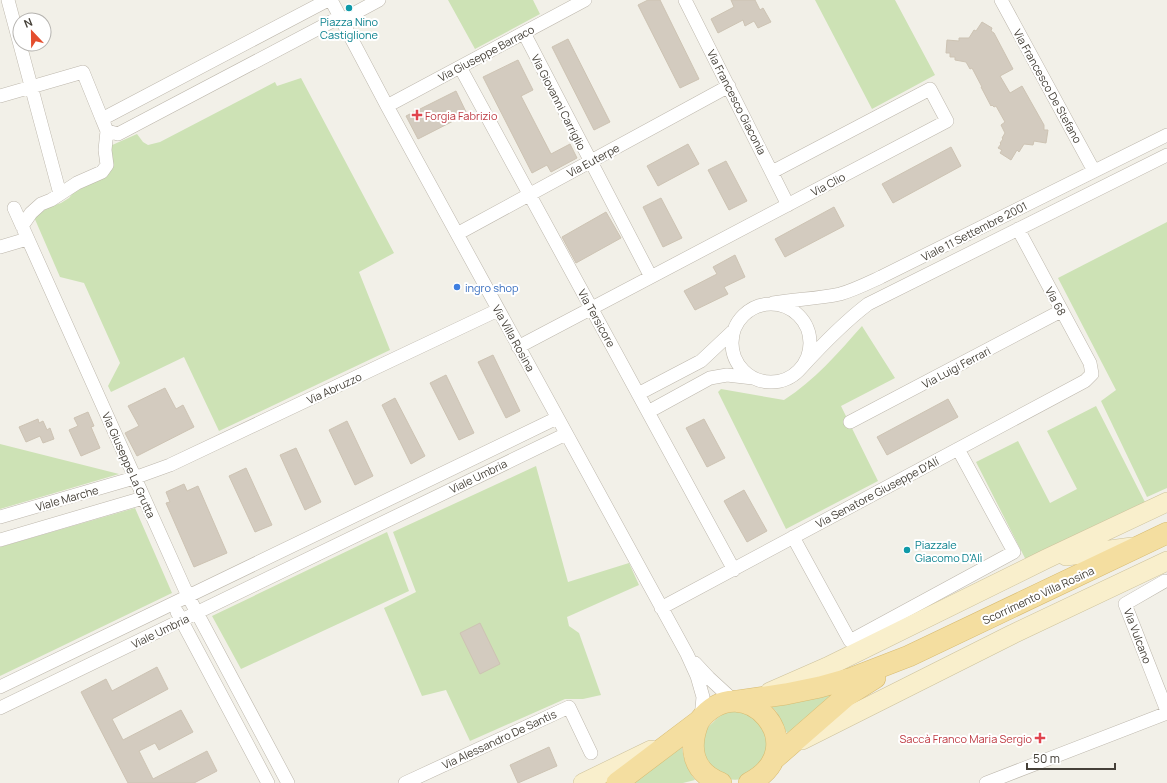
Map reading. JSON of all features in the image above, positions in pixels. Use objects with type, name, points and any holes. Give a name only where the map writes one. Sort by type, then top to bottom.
[{"type":"main road","name":"Scorrimento Villa Rosina","points":[[617,783],[680,736],[710,709],[718,705],[820,687],[852,678],[909,656],[1167,533]]},
{"type":"main road","name":"Scorrimento Villa Rosina","points":[[749,783],[762,775],[776,763],[845,697],[909,656]]},
{"type":"main road","points":[[741,701],[756,707],[764,713],[770,721],[775,730],[777,739],[776,763]]},
{"type":"main road","points":[[700,719],[693,733],[692,747],[695,760],[702,771],[713,780],[721,783]]},
{"type":"street","points":[[8,0],[60,194]]},
{"type":"street","points":[[102,119],[330,0]]},
{"type":"street","name":"Via Villa Rosina","points":[[330,0],[687,654],[697,676],[703,697],[700,719]]},
{"type":"street","points":[[107,131],[118,134],[341,18],[379,0]]},
{"type":"street","name":"Via Giuseppe Barraco","points":[[387,106],[585,0]]},
{"type":"street","name":"Via Francesco Giaconia","points":[[685,0],[788,205]]},
{"type":"street","name":"Via Francesco De Stefano","points":[[1005,1],[1094,171]]},
{"type":"street","name":"Via Giovanni Carriglio","points":[[524,33],[651,277]]},
{"type":"street","name":"Via Tersicore","points":[[460,66],[734,570]]},
{"type":"street","points":[[0,96],[83,72],[107,131],[105,150],[107,165],[102,172],[77,183],[41,204],[31,213],[22,226]]},
{"type":"street","name":"Via Euterpe","points":[[457,234],[729,86]]},
{"type":"street","name":"Via Clio","points":[[518,346],[947,121],[930,89],[772,172]]},
{"type":"street","name":"Viale 11 Settembre 2001","points":[[773,304],[789,300],[813,299],[840,294],[856,289],[1167,134]]},
{"type":"street","name":"Viale 11 Settembre 2001","points":[[800,369],[835,332],[852,316],[868,304],[1167,155]]},
{"type":"street","name":"Via Giuseppe La Grutta","points":[[14,208],[188,596],[288,783]]},
{"type":"street","name":"Via 68","points":[[1018,229],[1090,363],[1092,374]]},
{"type":"street","points":[[0,247],[28,239]]},
{"type":"street","points":[[638,394],[701,361],[734,330],[740,319],[749,310],[760,305],[773,304],[785,306],[796,312],[805,322],[810,334],[810,346],[807,359],[800,369],[790,377],[778,382],[766,382],[754,378],[727,375],[710,378],[648,412]]},
{"type":"street","name":"Via Abruzzo","points":[[139,488],[170,466],[498,310]]},
{"type":"street","name":"Via Luigi Ferrari","points":[[850,422],[1061,311]]},
{"type":"street","points":[[734,330],[732,344],[734,358],[742,370],[754,378]]},
{"type":"street","name":"Via Senatore Giuseppe D'Alí","points":[[661,608],[1085,381],[1092,374]]},
{"type":"street","name":"Viale Umbria","points":[[0,687],[557,418]]},
{"type":"street","name":"Viale Umbria","points":[[0,708],[566,434]]},
{"type":"street","points":[[519,436],[528,453]]},
{"type":"street","points":[[793,537],[850,641],[1014,552],[958,449]]},
{"type":"street","points":[[421,483],[429,500]]},
{"type":"street","name":"Viale Marche","points":[[0,540],[112,507],[139,488]]},
{"type":"street","name":"Viale Marche","points":[[0,517],[139,488]]},
{"type":"street","points":[[741,701],[827,667],[1046,559],[1167,502]]},
{"type":"street","points":[[311,537],[319,554]]},
{"type":"street","points":[[1046,559],[1144,545]]},
{"type":"street","points":[[776,763],[1013,634],[1167,561]]},
{"type":"street","name":"Via Vulcano","points":[[1165,581],[1125,604],[1167,712]]},
{"type":"street","points":[[172,604],[268,783]]},
{"type":"street","name":"Via Villa Rosina","points":[[687,654],[708,678],[741,701]]},
{"type":"street","name":"Via Alessandro De Santis","points":[[405,783],[569,707],[591,753]]},
{"type":"street","points":[[986,783],[1167,712]]},
{"type":"street","points":[[237,726],[252,717]]},
{"type":"street","points":[[583,783],[680,736]]},
{"type":"green space","points":[[448,0],[533,0],[540,14],[475,49]]},
{"type":"green space","points":[[815,0],[895,0],[935,75],[872,109]]},
{"type":"green space","points":[[301,78],[394,253],[359,272],[390,350],[219,431],[184,357],[111,392],[108,386],[120,363],[84,283],[60,277],[34,217],[37,211],[61,203],[69,198],[79,186],[102,175],[110,146],[137,134],[143,142],[148,145],[160,142],[275,82],[277,86]]},
{"type":"green space","points":[[1167,222],[1167,488],[1147,497],[1101,401],[1116,390],[1058,278]]},
{"type":"green space","points":[[862,326],[895,378],[841,406],[878,481],[786,529],[718,392],[721,389],[784,400],[816,375]]},
{"type":"green space","points":[[1096,406],[1147,506],[1029,566],[976,462],[1018,441],[1050,503],[1077,489],[1047,431]]},
{"type":"green space","points":[[0,444],[119,474],[0,509]]},
{"type":"green space","points":[[536,466],[568,582],[629,563],[639,585],[567,617],[569,626],[579,633],[601,695],[583,699],[565,699],[470,741],[446,690],[422,696],[384,608],[416,592],[393,532]]},
{"type":"green space","points":[[135,508],[172,593],[0,676],[0,547]]},
{"type":"green space","points":[[387,532],[409,591],[241,669],[212,616]]},
{"type":"green space","points":[[844,686],[797,729],[787,733],[776,711],[768,704]]},
{"type":"green space","points":[[728,708],[754,712],[772,746],[750,778],[734,780],[729,779],[719,775],[703,761],[700,735]]},
{"type":"green space","points":[[682,747],[686,764],[695,780],[683,783],[630,783]]},
{"type":"building","points":[[648,0],[660,0],[699,79],[680,88],[638,5]]},
{"type":"building","points":[[731,0],[755,0],[760,10],[763,8],[771,22],[758,28],[754,21],[745,26],[743,20],[718,33],[711,19],[734,7]]},
{"type":"building","points":[[982,22],[992,28],[991,31],[994,33],[1013,69],[1000,76],[1010,93],[1022,86],[1044,125],[1044,130],[1048,130],[1046,143],[1034,141],[1033,145],[1024,144],[1019,152],[1017,150],[1011,160],[1000,153],[1002,150],[998,148],[1005,133],[1001,125],[1005,122],[996,106],[991,106],[972,68],[970,69],[966,62],[955,60],[955,57],[950,57],[950,53],[946,53],[947,40],[959,41],[959,38],[969,38]]},
{"type":"building","points":[[568,39],[610,122],[594,130],[552,47]]},
{"type":"building","points":[[518,60],[533,90],[521,96],[551,154],[570,144],[577,158],[551,172],[547,165],[532,173],[483,77]]},
{"type":"building","points":[[456,91],[467,114],[418,139],[406,116]]},
{"type":"building","points":[[688,144],[699,164],[658,186],[647,166]]},
{"type":"building","points":[[951,147],[961,166],[893,203],[882,184]]},
{"type":"building","points":[[726,161],[747,201],[729,210],[708,170]]},
{"type":"building","points":[[661,198],[682,238],[663,247],[643,207]]},
{"type":"building","points":[[834,207],[844,226],[785,257],[775,239]]},
{"type":"building","points":[[606,212],[621,238],[576,263],[562,237]]},
{"type":"building","points":[[735,255],[745,277],[724,287],[728,294],[695,310],[684,291],[717,274],[713,267]]},
{"type":"building","points":[[493,355],[520,411],[506,418],[478,362]]},
{"type":"building","points":[[446,375],[474,433],[459,440],[430,383]]},
{"type":"building","points":[[165,388],[176,409],[183,405],[194,427],[137,456],[125,433],[139,426],[128,406]]},
{"type":"building","points":[[395,398],[425,456],[411,464],[382,405]]},
{"type":"building","points":[[948,399],[958,417],[887,455],[877,437]]},
{"type":"building","points":[[88,412],[94,426],[91,427],[100,448],[81,456],[69,430],[78,426],[74,418]]},
{"type":"building","points":[[38,419],[39,423],[43,421],[47,430],[50,428],[54,439],[43,443],[40,436],[26,442],[19,427]]},
{"type":"building","points":[[704,419],[725,458],[707,467],[686,428]]},
{"type":"building","points":[[347,421],[373,476],[355,485],[329,430]]},
{"type":"building","points":[[296,448],[321,502],[305,510],[280,455]]},
{"type":"building","points":[[246,468],[272,525],[255,532],[229,476]]},
{"type":"building","points":[[184,484],[187,491],[198,486],[227,553],[194,567],[166,503],[170,502],[166,492]]},
{"type":"building","points":[[744,490],[767,531],[747,542],[724,501]]},
{"type":"building","points":[[480,623],[500,664],[480,674],[460,633]]},
{"type":"building","points":[[157,667],[168,689],[112,719],[123,740],[181,710],[193,732],[159,750],[155,743],[139,751],[153,779],[207,751],[217,771],[194,783],[128,783],[81,692],[106,679],[112,691]]},
{"type":"building","points":[[549,747],[557,766],[518,783],[510,765]]},
{"type":"place","name":"Piazza Nino Castiglione","points":[[349,8]]},
{"type":"place","name":"Forgia Fabrizio","points":[[417,115]]},
{"type":"place","name":"ingro shop","points":[[457,287]]},
{"type":"place","name":"Piazzale Giacomo D'Alì","points":[[907,550]]},
{"type":"place","name":"Saccà Franco Maria Sergio","points":[[1040,738]]}]
